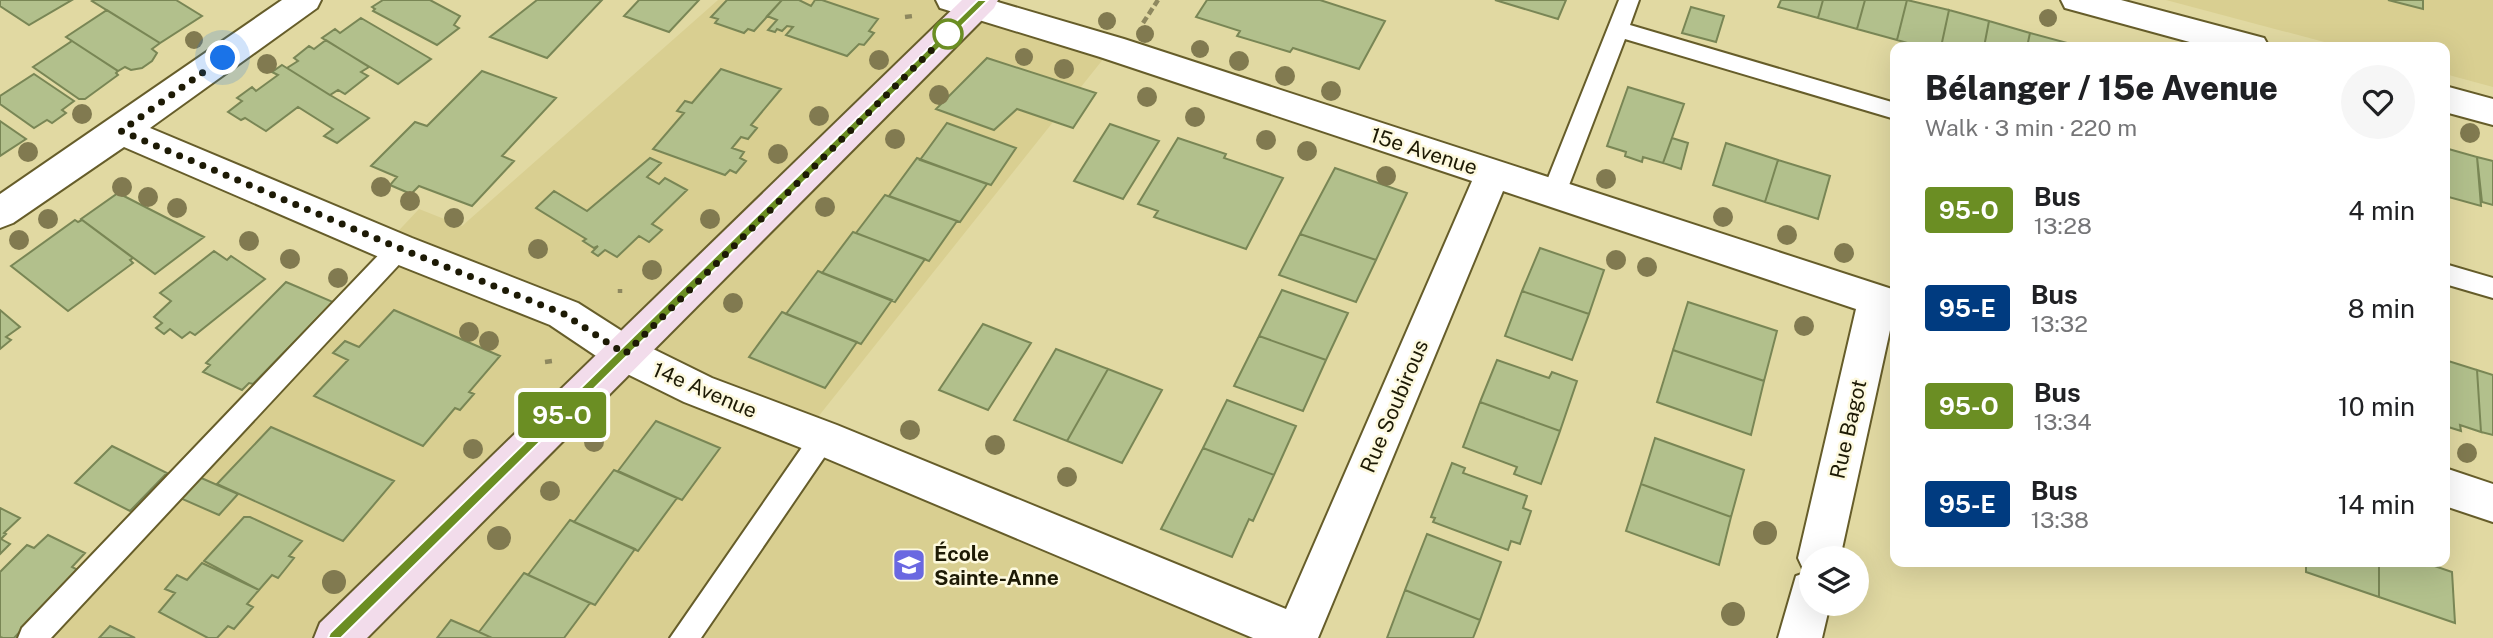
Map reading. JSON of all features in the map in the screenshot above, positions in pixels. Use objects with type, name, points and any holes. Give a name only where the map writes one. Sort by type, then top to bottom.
[{"type":"street","points":[[2077,0],[2233,42]]},
{"type":"street","points":[[336,638],[625,354],[969,3]]},
{"type":"street","name":"15e Avenue","points":[[969,3],[1886,303]]},
{"type":"street","points":[[0,213],[121,131],[284,4]]},
{"type":"street","points":[[2450,100],[2493,112]]},
{"type":"street","name":"14e Avenue","points":[[121,131],[564,314],[625,354],[698,390],[823,438],[1296,637]]},
{"type":"street","name":"Rue Soubirous","points":[[1296,637],[1493,173]]},
{"type":"street","name":"Rue Bagot","points":[[1822,546],[1886,303]]},
{"type":"street","points":[[2450,489],[2493,503]]},
{"type":"street","points":[[1800,638],[1805,616]]},
{"type":"lane","points":[[1554,193],[1629,0]]},
{"type":"lane","points":[[1618,29],[1890,110]]},
{"type":"lane","points":[[32,638],[399,248]]},
{"type":"lane","points":[[2450,275],[2493,288]]},
{"type":"lane","points":[[684,638],[823,438]]},
{"type":"path","points":[[1140,27],[1158,0]]},
{"type":"path","points":[[905,17],[913,16]]},
{"type":"shaded area","points":[[718,0],[982,0],[1112,48],[806,432],[1296,638],[16,638],[419,209],[462,226]]},
{"type":"shaded area","points":[[2166,0],[2493,0],[2493,87],[2450,75],[2450,42],[2324,42]]},
{"type":"building","points":[[0,0],[72,0],[29,25],[0,6]]},
{"type":"building","points":[[176,0],[202,16],[160,43],[92,1]]},
{"type":"building","points":[[383,0],[430,0],[460,16],[454,25],[459,28],[437,45],[373,11],[375,9],[372,7]]},
{"type":"building","points":[[537,0],[602,0],[547,58],[490,37]]},
{"type":"building","points":[[639,0],[699,0],[669,32],[624,16]]},
{"type":"building","points":[[727,0],[782,0],[754,31],[748,29],[744,33],[715,23],[718,19],[711,17]]},
{"type":"building","points":[[782,0],[799,0],[811,6],[815,0],[822,0],[878,19],[869,31],[874,33],[864,45],[859,44],[847,56],[786,35],[793,27],[787,26],[782,31],[777,29],[775,32],[768,30],[777,20],[767,16]]},
{"type":"building","points":[[1207,0],[1320,0],[1385,21],[1359,69],[1293,48],[1290,52],[1237,36],[1240,31],[1196,17]]},
{"type":"building","points":[[1495,0],[1566,0],[1558,19]]},
{"type":"building","points":[[1781,0],[1823,0],[1818,18],[1778,7]]},
{"type":"building","points":[[1823,0],[1865,0],[1857,29],[1818,18]]},
{"type":"building","points":[[1865,0],[1907,0],[1897,40],[1857,29]]},
{"type":"building","points":[[1907,0],[1949,10],[1942,42],[1897,40]]},
{"type":"building","points":[[2388,0],[2423,0],[2423,9]]},
{"type":"building","points":[[1691,7],[1724,16],[1716,42],[1682,33]]},
{"type":"building","points":[[107,10],[160,43],[152,49],[157,53],[152,61],[142,68],[131,70],[125,67],[118,71],[66,37]]},
{"type":"building","points":[[1949,10],[1989,21],[1985,42],[1942,42]]},
{"type":"building","points":[[361,18],[431,59],[398,84],[322,38],[335,29],[340,33]]},
{"type":"building","points":[[1989,21],[2030,33],[2028,42],[1985,42]]},
{"type":"building","points":[[2030,33],[2064,42],[2028,42]]},
{"type":"building","points":[[326,40],[369,67],[361,72],[368,76],[345,94],[338,90],[330,95],[287,68],[298,61],[294,58],[309,46],[314,49]]},
{"type":"building","points":[[72,41],[118,71],[118,75],[85,99],[79,99],[33,67]]},
{"type":"building","points":[[987,58],[1096,93],[1073,128],[1017,109],[994,130],[936,109]]},
{"type":"building","points":[[282,65],[369,118],[337,143],[324,136],[333,129],[298,107],[266,131],[245,118],[241,120],[228,112],[242,101],[237,98],[252,87],[256,91],[278,75],[272,72]]},
{"type":"building","points":[[721,69],[781,89],[751,125],[757,128],[748,139],[741,137],[732,148],[744,152],[740,158],[746,161],[736,173],[730,170],[725,175],[653,149],[684,113],[677,111],[685,101],[692,103]]},
{"type":"building","points":[[482,71],[556,98],[502,156],[514,161],[472,206],[419,186],[411,194],[390,185],[397,177],[371,166],[415,122],[427,126]]},
{"type":"building","points":[[34,74],[74,101],[62,110],[66,113],[52,123],[47,120],[34,128],[0,104],[0,96]]},
{"type":"building","points":[[1628,87],[1684,104],[1663,163],[1643,157],[1642,162],[1625,156],[1626,152],[1607,146]]},
{"type":"building","points":[[0,121],[26,139],[0,156]]},
{"type":"building","points":[[947,123],[1016,148],[991,185],[920,160]]},
{"type":"building","points":[[1110,124],[1159,141],[1123,199],[1074,181]]},
{"type":"building","points":[[1178,138],[1226,154],[1224,158],[1283,178],[1246,249],[1154,217],[1158,211],[1138,204]]},
{"type":"building","points":[[1672,138],[1688,143],[1681,169],[1663,163]]},
{"type":"building","points":[[1726,143],[1778,160],[1765,202],[1713,185]]},
{"type":"building","points":[[2450,149],[2477,157],[2481,206],[2450,197]]},
{"type":"building","points":[[2477,157],[2493,161],[2493,205],[2482,202]]},
{"type":"building","points":[[650,158],[661,163],[647,177],[659,184],[665,178],[687,190],[652,224],[662,230],[649,242],[639,236],[617,257],[605,250],[598,256],[592,252],[598,246],[594,248],[583,241],[586,239],[536,208],[554,191],[587,211]]},
{"type":"building","points":[[917,158],[987,184],[960,222],[889,196]]},
{"type":"building","points":[[1778,160],[1830,176],[1818,219],[1765,202]]},
{"type":"building","points":[[1335,168],[1407,193],[1376,260],[1300,234]]},
{"type":"building","points":[[118,193],[204,237],[155,274],[81,219]]},
{"type":"building","points":[[885,195],[957,221],[929,261],[856,233]]},
{"type":"building","points":[[75,220],[82,220],[133,258],[130,260],[133,263],[68,311],[11,266]]},
{"type":"building","points":[[853,232],[925,259],[895,302],[822,273]]},
{"type":"building","points":[[1300,234],[1376,260],[1356,302],[1279,275]]},
{"type":"building","points":[[1540,248],[1604,270],[1589,314],[1522,291]]},
{"type":"building","points":[[214,251],[227,260],[231,256],[265,279],[195,335],[190,332],[182,338],[170,329],[164,334],[156,328],[162,323],[154,317],[171,301],[160,293]]},
{"type":"building","points":[[818,271],[892,300],[861,344],[786,314]]},
{"type":"building","points":[[286,282],[333,302],[253,384],[249,383],[242,390],[203,372],[210,365],[206,363]]},
{"type":"building","points":[[1282,290],[1348,313],[1326,360],[1259,336]]},
{"type":"building","points":[[1522,291],[1589,314],[1572,360],[1505,336]]},
{"type":"building","points":[[1688,302],[1777,331],[1764,381],[1673,350]]},
{"type":"building","points":[[0,310],[20,327],[6,337],[11,340],[0,349]]},
{"type":"building","points":[[394,310],[500,356],[469,392],[474,394],[460,410],[455,408],[423,446],[314,396],[348,360],[333,353],[345,341],[359,347]]},
{"type":"building","points":[[782,312],[857,342],[825,388],[749,357]]},
{"type":"building","points":[[983,324],[1031,343],[988,410],[939,390]]},
{"type":"building","points":[[1259,336],[1326,360],[1303,411],[1234,386]]},
{"type":"building","points":[[1056,349],[1108,369],[1067,441],[1014,420]]},
{"type":"building","points":[[1673,350],[1764,381],[1751,435],[1657,402]]},
{"type":"building","points":[[1497,360],[1549,378],[1552,372],[1577,381],[1560,431],[1480,402]]},
{"type":"building","points":[[2450,362],[2477,370],[2481,432],[2460,425],[2461,431],[2450,428]]},
{"type":"building","points":[[1108,369],[1162,390],[1122,463],[1067,441]]},
{"type":"building","points":[[2477,370],[2493,375],[2493,435],[2481,432]]},
{"type":"building","points":[[1227,400],[1296,426],[1274,475],[1203,448]]},
{"type":"building","points":[[1480,402],[1560,431],[1541,484],[1514,474],[1517,467],[1463,447]]},
{"type":"building","points":[[656,421],[720,448],[682,500],[618,471]]},
{"type":"building","points":[[271,427],[394,481],[343,541],[217,484]]},
{"type":"building","points":[[1655,438],[1744,470],[1731,517],[1641,484]]},
{"type":"building","points":[[112,446],[167,473],[130,511],[75,483]]},
{"type":"building","points":[[1203,448],[1274,475],[1253,521],[1249,519],[1232,557],[1161,529]]},
{"type":"building","points":[[1452,463],[1465,468],[1463,473],[1527,496],[1523,508],[1531,511],[1520,544],[1511,541],[1508,550],[1433,522],[1435,518],[1431,517]]},
{"type":"building","points":[[614,470],[677,498],[638,551],[574,522]]},
{"type":"building","points":[[199,477],[238,494],[219,515],[180,498]]},
{"type":"building","points":[[1641,484],[1731,517],[1719,565],[1626,531]]},
{"type":"building","points":[[0,508],[20,518],[4,533],[6,534],[1,539],[10,544],[0,554]]},
{"type":"building","points":[[244,517],[250,517],[302,541],[289,556],[294,558],[278,578],[272,575],[259,590],[204,561]]},
{"type":"building","points":[[570,520],[635,549],[595,605],[528,575]]},
{"type":"building","points":[[1427,534],[1501,562],[1480,620],[1405,590]]},
{"type":"building","points":[[48,535],[85,553],[72,567],[78,570],[14,638],[0,637],[0,572],[27,545],[34,548]]},
{"type":"building","points":[[202,563],[259,590],[247,604],[253,607],[234,629],[228,626],[217,638],[208,638],[159,612],[175,593],[165,589],[177,575],[187,580]]},
{"type":"building","points":[[2306,567],[2379,567],[2379,597],[2306,572]]},
{"type":"building","points":[[2379,567],[2438,567],[2452,572],[2455,623],[2379,597]]},
{"type":"building","points":[[524,573],[590,603],[564,638],[492,638],[479,632]]},
{"type":"building","points":[[1405,590],[1480,620],[1473,638],[1387,638]]},
{"type":"building","points":[[451,620],[479,632],[492,638],[437,638]]},
{"type":"building","points":[[110,626],[135,638],[99,638]]},
{"type":"bus line","name":"95-O","points":[[336,638],[982,0]]},
{"type":"place","name":"École Sainte-Anne","points":[[909,565]]},
{"type":"route","points":[[223,58],[121,131],[564,314],[625,354],[948,34]]}]
